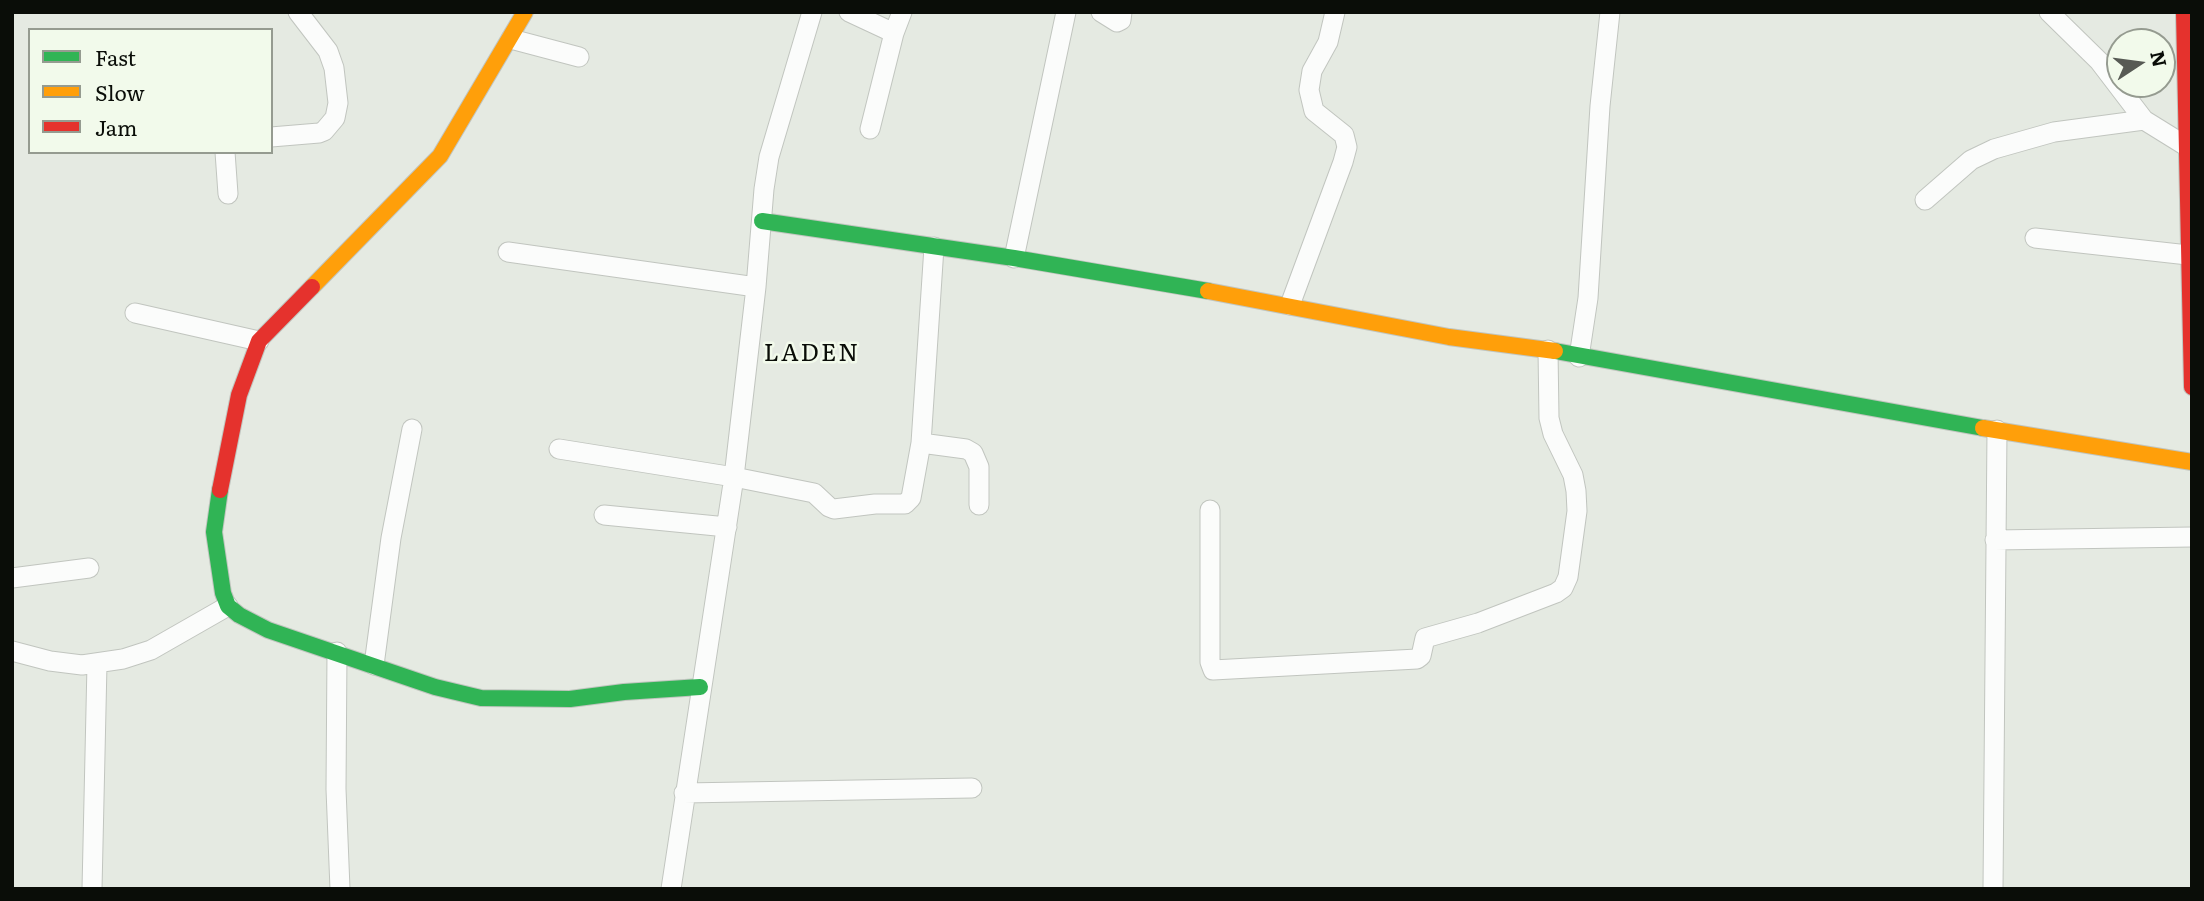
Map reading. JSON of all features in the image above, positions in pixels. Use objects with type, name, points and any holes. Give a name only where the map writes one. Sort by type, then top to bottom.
[{"type":"street","points":[[273,137],[319,133],[335,118],[338,103],[334,68],[328,51],[298,12]]},
{"type":"street","points":[[525,12],[440,156],[259,341],[239,395],[221,482],[214,532],[223,593],[228,606],[268,630],[435,687],[481,698],[570,699],[701,687]]},
{"type":"street","points":[[671,889],[734,477],[756,287],[764,189],[769,158],[812,12]]},
{"type":"street","points":[[849,12],[894,33]]},
{"type":"street","points":[[870,129],[894,33],[902,12]]},
{"type":"street","points":[[1014,258],[1066,12]]},
{"type":"street","points":[[1101,12],[1117,22],[1121,19],[1122,12]]},
{"type":"street","points":[[1290,305],[1347,147],[1345,135],[1314,111],[1309,90],[1312,71],[1328,42],[1335,12]]},
{"type":"street","points":[[1579,357],[1588,298],[1600,106],[1610,12]]},
{"type":"street","points":[[2049,12],[2099,61],[2144,120],[2186,146]]},
{"type":"street","points":[[2184,12],[2192,387]]},
{"type":"street","points":[[511,39],[579,57]]},
{"type":"street","points":[[1925,200],[1971,160],[1994,149],[2054,132],[2144,120]]},
{"type":"street","points":[[225,154],[228,194]]},
{"type":"street","points":[[762,221],[1014,258],[1290,305],[1449,337],[1548,350],[2192,462]]},
{"type":"street","points":[[2035,238],[2188,255]]},
{"type":"street","points":[[559,449],[734,477],[814,493],[834,509],[875,504],[902,505],[911,498],[920,443],[934,247]]},
{"type":"street","points":[[508,252],[756,287]]},
{"type":"street","points":[[135,313],[259,341]]},
{"type":"street","points":[[1210,510],[1210,662],[1213,670],[1417,659],[1421,656],[1425,638],[1478,623],[1556,593],[1563,588],[1568,577],[1577,511],[1576,491],[1573,475],[1553,434],[1549,418],[1548,350]]},
{"type":"street","points":[[374,665],[391,538],[412,429]]},
{"type":"street","points":[[1993,889],[1997,430]]},
{"type":"street","points":[[920,443],[965,449],[973,453],[979,467],[979,505]]},
{"type":"street","points":[[604,515],[727,527]]},
{"type":"street","points":[[1995,540],[2192,537]]},
{"type":"street","points":[[12,578],[89,568]]},
{"type":"street","points":[[12,650],[50,661],[97,664],[151,650],[228,606]]},
{"type":"street","points":[[337,652],[336,789],[340,889]]},
{"type":"street","points":[[92,889],[97,664]]},
{"type":"street","points":[[684,793],[972,789]]},
{"type":"traffic: fast","points":[[762,221],[1014,258],[1208,291]]},
{"type":"traffic: fast","points":[[1555,351],[1983,428]]},
{"type":"traffic: fast","points":[[220,490],[214,532],[223,593],[228,606],[268,630],[435,687],[481,698],[570,699],[700,687]]},
{"type":"traffic: slow","points":[[312,287],[440,156],[525,12]]},
{"type":"traffic: slow","points":[[1208,291],[1449,337],[1555,351]]},
{"type":"traffic: slow","points":[[1983,428],[2192,462]]},
{"type":"traffic: jam","points":[[2184,12],[2192,387]]},
{"type":"traffic: jam","points":[[220,490],[239,395],[259,341],[312,287]]},
{"type":"district","name":"LADEN","points":[[812,354]]}]
